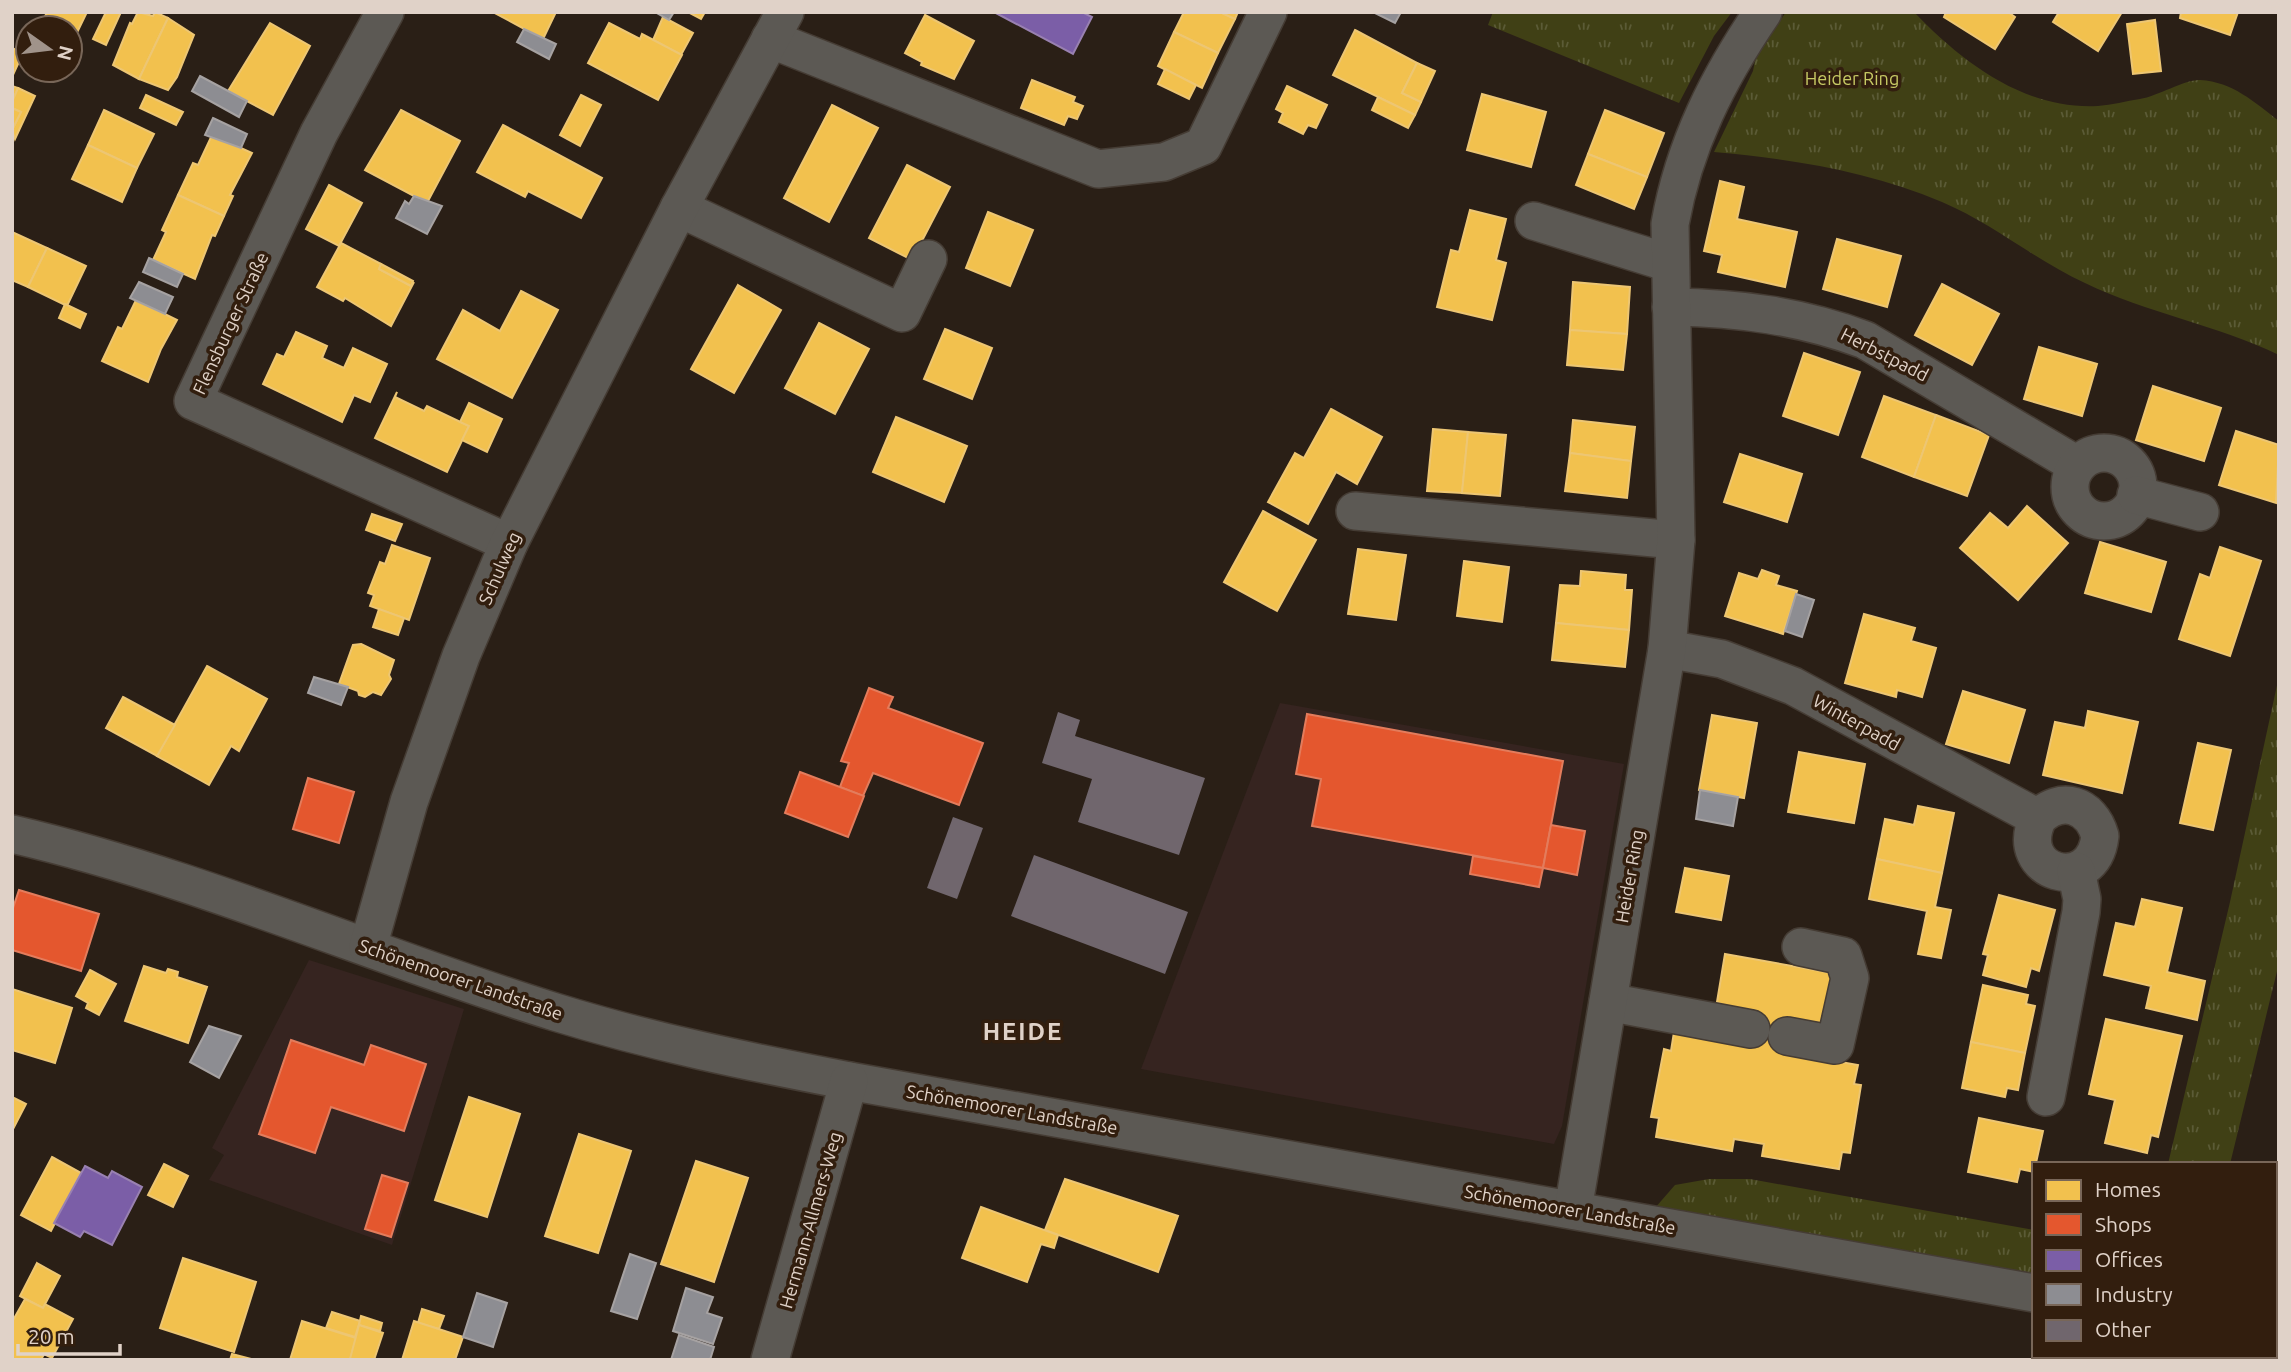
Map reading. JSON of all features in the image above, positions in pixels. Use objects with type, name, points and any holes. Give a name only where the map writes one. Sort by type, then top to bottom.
[{"type":"street","name":"Flensburger Straße","points":[[385,12],[319,133],[193,401],[509,543]]},
{"type":"street","points":[[777,26],[1098,169],[1164,162],[1202,146],[1268,12]]},
{"type":"street","name":"Heider Ring","points":[[1573,1210],[1667,649],[1676,540],[1670,224],[1677,187],[1692,139],[1713,93],[1763,12]]},
{"type":"street","name":"Schulweg","points":[[368,947],[418,778],[461,656],[509,543],[679,208],[777,26]]},
{"type":"street","points":[[679,208],[902,313],[928,259]]},
{"type":"street","points":[[1534,221],[1669,263]]},
{"type":"street","name":"Herbstpadd","points":[[1671,307],[1742,309],[1772,314],[1833,328],[1865,340],[2077,465]]},
{"type":"street","points":[[2097,453],[2119,456],[2135,472],[2137,495],[2132,505],[2115,519],[2093,519],[2075,506],[2071,496],[2072,474],[2077,465],[2097,453]]},
{"type":"street","points":[[2137,495],[2200,512]]},
{"type":"street","points":[[1355,511],[1676,540]]},
{"type":"street","name":"Winterpadd","points":[[1667,649],[1722,659],[1793,686],[2038,818]]},
{"type":"street","points":[[2069,804],[2090,814],[2100,836],[2094,858],[2076,871],[2054,871],[2038,859],[2031,838],[2038,818],[2046,810],[2069,804]]},
{"type":"street","name":"Schönemoorer Landstraße","points":[[12,834],[141,870],[555,1012],[653,1039],[849,1081],[2032,1293]]},
{"type":"street","points":[[2046,1097],[2081,912],[2082,899],[2076,871]]},
{"type":"street","points":[[1787,1036],[1835,1045],[1850,978],[1843,956],[1801,947]]},
{"type":"street","points":[[1608,1002],[1751,1029]]},
{"type":"street","name":"Hermann-Allmers-Weg","points":[[770,1360],[849,1081]]},
{"type":"shaded area","points":[[1280,703],[1624,764],[1562,1126],[1554,1144],[1141,1069]]},
{"type":"shaded area","points":[[309,960],[464,1009],[392,1245],[209,1180],[224,1155],[212,1148]]},
{"type":"green space","points":[[1493,12],[1732,12],[1714,36],[1679,103],[1488,25]]},
{"type":"green space","points":[[1786,12],[1914,12],[1953,48],[1996,79],[2045,100],[2071,105],[2098,106],[2140,99],[2194,80],[2223,85],[2252,100],[2279,121],[2279,355],[2085,283],[1960,211],[1914,191],[1830,168],[1714,152],[1753,71],[1756,56]]},
{"type":"green space","points":[[2279,676],[2279,963],[2230,1162],[2168,1162],[2230,902]]},
{"type":"green space","points":[[1709,1179],[1750,1179],[2032,1230],[2032,1278],[1655,1208],[1675,1185]]},
{"type":"building: Homes","points":[[87,12],[84,18],[84,14],[46,14]]},
{"type":"building: Homes","points":[[106,12],[121,12],[106,45],[93,39]]},
{"type":"building: Homes","points":[[138,12],[153,16],[155,12],[168,18],[139,79],[113,65],[130,23],[132,24]]},
{"type":"building: Homes","points":[[493,12],[556,12],[543,39]]},
{"type":"building: Homes","points":[[688,12],[705,12],[701,19]]},
{"type":"building: Homes","points":[[1184,12],[1220,12],[1235,19],[1218,53],[1174,32]]},
{"type":"building: Homes","points":[[1220,12],[1238,12],[1235,19]]},
{"type":"building: Homes","points":[[1946,12],[2008,12],[2015,17],[1995,49],[1944,17]]},
{"type":"building: Homes","points":[[2059,12],[2122,12],[2098,51],[2053,22]]},
{"type":"building: Homes","points":[[2181,12],[2238,12],[2230,35],[2180,18]]},
{"type":"building: Homes","points":[[925,15],[974,41],[954,79],[921,65],[922,62],[905,53]]},
{"type":"building: Homes","points":[[663,17],[693,33],[681,55],[653,40]]},
{"type":"building: Homes","points":[[168,18],[194,35],[177,77],[168,90],[139,79]]},
{"type":"building: Homes","points":[[2155,20],[2161,71],[2133,74],[2127,24]]},
{"type":"building: Homes","points":[[270,23],[310,46],[273,115],[228,91]]},
{"type":"building: Homes","points":[[609,23],[640,39],[642,34],[682,55],[658,100],[588,63]]},
{"type":"building: Homes","points":[[1355,30],[1417,63],[1402,93],[1421,102],[1415,115],[1333,75]]},
{"type":"building: Homes","points":[[1174,32],[1218,53],[1202,88],[1158,66]]},
{"type":"building: Homes","points":[[12,48],[14,73],[12,77]]},
{"type":"building: Homes","points":[[1417,63],[1435,71],[1421,102],[1402,93]]},
{"type":"building: Homes","points":[[1165,69],[1196,85],[1189,99],[1158,84]]},
{"type":"building: Homes","points":[[1032,80],[1075,97],[1073,102],[1083,106],[1077,119],[1068,116],[1064,125],[1021,108]]},
{"type":"building: Homes","points":[[12,86],[18,88],[12,102]]},
{"type":"building: Homes","points":[[1287,86],[1327,105],[1316,128],[1308,125],[1303,134],[1279,122],[1283,113],[1276,109]]},
{"type":"building: Homes","points":[[18,88],[35,96],[15,139],[12,130],[21,112],[12,108],[12,102]]},
{"type":"building: Homes","points":[[1482,94],[1546,112],[1531,167],[1467,150]]},
{"type":"building: Homes","points":[[146,95],[183,112],[176,125],[140,108]]},
{"type":"building: Homes","points":[[581,95],[601,105],[580,146],[560,135]]},
{"type":"building: Homes","points":[[1378,97],[1415,115],[1408,128],[1372,110]]},
{"type":"building: Homes","points":[[832,105],[878,128],[829,222],[784,198]]},
{"type":"building: Homes","points":[[12,108],[21,112],[12,130]]},
{"type":"building: Homes","points":[[104,110],[154,134],[137,168],[88,145]]},
{"type":"building: Homes","points":[[401,110],[460,141],[427,203],[365,170]]},
{"type":"building: Homes","points":[[1605,110],[1664,133],[1647,177],[1588,154]]},
{"type":"building: Homes","points":[[503,125],[602,178],[581,218],[528,191],[525,197],[477,172]]},
{"type":"building: Homes","points":[[212,135],[252,153],[230,195],[233,196],[224,216],[178,195],[193,163],[198,165]]},
{"type":"building: Homes","points":[[88,145],[137,168],[122,202],[72,179]]},
{"type":"building: Homes","points":[[1588,154],[1647,177],[1634,209],[1576,185]]},
{"type":"building: Homes","points":[[907,165],[950,187],[912,260],[869,238]]},
{"type":"building: Homes","points":[[1720,181],[1744,187],[1737,219],[1797,232],[1785,287],[1718,272],[1722,255],[1704,251]]},
{"type":"building: Homes","points":[[329,185],[362,203],[339,246],[306,229]]},
{"type":"building: Homes","points":[[178,195],[224,216],[215,236],[212,235],[195,279],[153,260],[166,232],[162,230]]},
{"type":"building: Homes","points":[[1470,210],[1506,219],[1496,260],[1506,263],[1492,320],[1437,307],[1451,250],[1459,252]]},
{"type":"building: Homes","points":[[988,212],[1033,230],[1010,286],[966,268]]},
{"type":"building: Homes","points":[[12,232],[47,248],[28,287],[12,280]]},
{"type":"building: Homes","points":[[1837,239],[1901,256],[1887,307],[1823,289]]},
{"type":"building: Homes","points":[[341,243],[381,264],[379,269],[411,286],[414,282],[391,326],[345,298],[343,301],[317,287]]},
{"type":"building: Homes","points":[[47,248],[86,266],[67,306],[28,287]]},
{"type":"building: Homes","points":[[381,264],[413,281],[411,286],[379,269]]},
{"type":"building: Homes","points":[[1573,282],[1630,287],[1627,334],[1570,330]]},
{"type":"building: Homes","points":[[1942,284],[1999,314],[1972,365],[1915,335]]},
{"type":"building: Homes","points":[[738,285],[781,310],[734,393],[691,369]]},
{"type":"building: Homes","points":[[521,291],[558,310],[512,398],[437,359],[463,310],[500,331]]},
{"type":"building: Homes","points":[[136,300],[177,320],[161,349],[148,382],[102,361],[118,327],[122,329]]},
{"type":"building: Homes","points":[[65,304],[86,314],[80,328],[59,318]]},
{"type":"building: Homes","points":[[819,323],[869,349],[835,414],[785,388]]},
{"type":"building: Homes","points":[[945,329],[992,348],[972,399],[924,379]]},
{"type":"building: Homes","points":[[1570,330],[1627,334],[1623,370],[1567,365]]},
{"type":"building: Homes","points":[[296,332],[327,346],[322,358],[344,368],[353,348],[387,364],[370,402],[354,395],[342,422],[263,384],[277,354],[284,357]]},
{"type":"building: Homes","points":[[2039,347],[2097,364],[2082,416],[2024,399]]},
{"type":"building: Homes","points":[[1804,353],[1860,372],[1838,435],[1783,416]]},
{"type":"building: Homes","points":[[2153,386],[2221,408],[2204,461],[2136,440]]},
{"type":"building: Homes","points":[[397,392],[395,397],[424,411],[427,406],[469,426],[447,472],[375,438]]},
{"type":"building: Homes","points":[[1884,396],[1936,415],[1914,477],[1862,457]]},
{"type":"building: Homes","points":[[469,403],[502,419],[487,452],[462,440],[469,426],[460,422]]},
{"type":"building: Homes","points":[[1331,409],[1382,437],[1357,484],[1336,472],[1308,524],[1268,502],[1295,453],[1304,458]]},
{"type":"building: Homes","points":[[1936,415],[1989,435],[1967,496],[1914,477]]},
{"type":"building: Homes","points":[[896,417],[967,446],[944,502],[873,472]]},
{"type":"building: Homes","points":[[1573,420],[1635,427],[1631,461],[1570,453]]},
{"type":"building: Homes","points":[[1433,429],[1468,432],[1462,493],[1427,491]]},
{"type":"building: Homes","points":[[2236,431],[2279,445],[2276,503],[2219,485]]},
{"type":"building: Homes","points":[[1468,432],[1506,435],[1500,496],[1462,493]]},
{"type":"building: Homes","points":[[1570,453],[1631,461],[1627,498],[1565,491]]},
{"type":"building: Homes","points":[[1740,454],[1802,474],[1787,522],[1724,502]]},
{"type":"building: Homes","points":[[2027,506],[2068,543],[2018,600],[1960,548],[1990,513],[2008,528]]},
{"type":"building: Homes","points":[[1263,511],[1316,540],[1277,611],[1224,582]]},
{"type":"building: Homes","points":[[372,514],[402,524],[395,541],[366,530]]},
{"type":"building: Homes","points":[[2100,542],[2166,562],[2151,612],[2085,593]]},
{"type":"building: Homes","points":[[392,545],[430,558],[409,620],[370,606],[374,595],[368,593],[380,562],[385,564]]},
{"type":"building: Homes","points":[[2220,547],[2261,561],[2230,656],[2179,639],[2200,574],[2210,578]]},
{"type":"building: Homes","points":[[1358,549],[1406,555],[1396,620],[1348,614]]},
{"type":"building: Homes","points":[[1464,561],[1509,567],[1502,622],[1457,616]]},
{"type":"building: Homes","points":[[1762,570],[1779,576],[1776,585],[1797,591],[1783,634],[1725,616],[1739,573],[1758,579]]},
{"type":"building: Homes","points":[[1581,571],[1626,575],[1625,590],[1632,590],[1629,630],[1556,623],[1560,585],[1580,586]]},
{"type":"building: Homes","points":[[379,609],[404,618],[398,635],[373,627]]},
{"type":"building: Homes","points":[[1864,614],[1915,628],[1911,641],[1936,648],[1922,697],[1897,690],[1896,697],[1845,683]]},
{"type":"building: Homes","points":[[1556,623],[1629,630],[1625,667],[1552,660]]},
{"type":"building: Homes","points":[[361,644],[394,660],[389,675],[391,679],[381,695],[373,692],[365,697],[359,695],[358,691],[339,684],[353,645]]},
{"type":"building: Homes","points":[[207,666],[267,699],[239,751],[231,746],[209,785],[157,756]]},
{"type":"building: Homes","points":[[1963,691],[2025,710],[2009,763],[1946,744]]},
{"type":"building: Homes","points":[[123,697],[175,725],[157,756],[106,728]]},
{"type":"building: Homes","points":[[2088,711],[2138,722],[2122,793],[2043,775],[2055,722],[2085,728]]},
{"type":"building: Homes","points":[[1712,715],[1757,723],[1744,798],[1699,790]]},
{"type":"building: Homes","points":[[2198,743],[2231,750],[2213,830],[2180,823]]},
{"type":"building: Homes","points":[[1799,752],[1865,764],[1854,823],[1788,812]]},
{"type":"building: Homes","points":[[1918,806],[1954,813],[1942,873],[1877,859],[1885,819],[1914,825]]},
{"type":"building: Homes","points":[[1877,859],[1942,873],[1935,907],[1951,910],[1941,958],[1918,954],[1927,911],[1869,899]]},
{"type":"building: Homes","points":[[1685,868],[1729,876],[1721,920],[1676,912]]},
{"type":"building: Homes","points":[[1999,895],[2055,910],[2039,971],[2031,968],[2026,987],[1983,975],[1988,955],[1983,954]]},
{"type":"building: Homes","points":[[2142,899],[2182,908],[2167,972],[2205,981],[2197,1020],[2146,1008],[2151,986],[2104,975],[2116,923],[2135,927]]},
{"type":"building: Homes","points":[[1725,954],[1837,974],[1829,1022],[1803,1024],[1784,1052],[1858,1065],[1854,1084],[1861,1085],[1850,1153],[1842,1152],[1839,1169],[1762,1156],[1764,1144],[1734,1139],[1732,1151],[1656,1137],[1659,1118],[1651,1117],[1664,1049],[1671,1051],[1674,1032],[1738,1013],[1717,1002]]},
{"type":"building: Homes","points":[[144,966],[166,973],[168,969],[178,972],[177,977],[207,987],[188,1043],[125,1021]]},
{"type":"building: Homes","points":[[90,970],[116,984],[99,1015],[86,1008],[88,1003],[76,996]]},
{"type":"building: Homes","points":[[1983,985],[2028,995],[2026,1004],[2035,1006],[2025,1053],[1971,1042]]},
{"type":"building: Homes","points":[[12,989],[72,1008],[55,1063],[12,1050]]},
{"type":"building: Homes","points":[[2106,1019],[2182,1036],[2158,1137],[2151,1135],[2147,1153],[2105,1143],[2115,1100],[2089,1094]]},
{"type":"building: Homes","points":[[1971,1042],[2025,1053],[2018,1090],[2007,1088],[2005,1097],[1962,1088]]},
{"type":"building: Homes","points":[[12,1097],[26,1104],[12,1131]]},
{"type":"building: Homes","points":[[469,1097],[520,1114],[487,1217],[435,1200]]},
{"type":"building: Homes","points":[[1979,1118],[2043,1131],[2036,1162],[2032,1162],[2032,1172],[2020,1169],[2017,1182],[1968,1172]]},
{"type":"building: Homes","points":[[579,1134],[631,1151],[598,1253],[545,1236]]},
{"type":"building: Homes","points":[[52,1157],[81,1173],[51,1231],[21,1215]]},
{"type":"building: Homes","points":[[696,1161],[748,1178],[714,1282],[661,1264]]},
{"type":"building: Homes","points":[[164,1164],[188,1176],[173,1207],[148,1195]]},
{"type":"building: Homes","points":[[1065,1179],[1178,1216],[1158,1272],[1045,1230]]},
{"type":"building: Homes","points":[[2279,1184],[2279,1234],[2277,1234]]},
{"type":"building: Homes","points":[[981,1207],[1058,1235],[1054,1248],[1041,1244],[1027,1282],[962,1258]]},
{"type":"building: Homes","points":[[183,1258],[256,1282],[234,1352],[160,1328]]},
{"type":"building: Homes","points":[[37,1263],[60,1276],[43,1308],[20,1296]]},
{"type":"building: Homes","points":[[25,1299],[43,1308],[45,1304],[73,1319],[52,1358],[44,1354],[41,1360],[12,1360],[12,1322]]},
{"type":"building: Homes","points":[[422,1309],[444,1316],[439,1329],[418,1323]]},
{"type":"building: Homes","points":[[332,1312],[360,1321],[355,1337],[326,1328]]},
{"type":"building: Homes","points":[[361,1316],[382,1323],[380,1331],[359,1325]]},
{"type":"building: Homes","points":[[302,1321],[356,1338],[350,1360],[290,1360]]},
{"type":"building: Homes","points":[[414,1321],[463,1337],[455,1360],[402,1360]]},
{"type":"building: Homes","points":[[359,1325],[383,1333],[374,1360],[350,1359]]},
{"type":"building: Homes","points":[[232,1354],[255,1360],[230,1360]]},
{"type":"building: Shops","points":[[869,688],[893,697],[888,708],[983,743],[959,805],[873,773],[863,796],[840,787],[849,763],[841,761]]},
{"type":"building: Shops","points":[[1307,714],[1563,761],[1543,868],[1312,826],[1321,779],[1296,774]]},
{"type":"building: Shops","points":[[800,772],[864,796],[848,837],[785,813]]},
{"type":"building: Shops","points":[[308,778],[354,792],[339,843],[293,829]]},
{"type":"building: Shops","points":[[1551,825],[1585,831],[1577,875],[1543,868]]},
{"type":"building: Shops","points":[[1473,856],[1543,868],[1539,887],[1470,874]]},
{"type":"building: Shops","points":[[19,890],[99,914],[81,971],[12,950],[12,911]]},
{"type":"building: Shops","points":[[291,1040],[364,1065],[371,1045],[426,1064],[404,1131],[331,1107],[315,1153],[259,1134]]},
{"type":"building: Shops","points":[[382,1175],[408,1183],[391,1237],[365,1229]]},
{"type":"building: Offices","points":[[994,12],[1082,12],[1092,17],[1073,54]]},
{"type":"building: Offices","points":[[85,1166],[108,1178],[112,1171],[142,1187],[112,1245],[84,1231],[80,1237],[54,1223]]},
{"type":"building: Industry","points":[[655,12],[674,12],[669,20]]},
{"type":"building: Industry","points":[[1373,12],[1401,12],[1395,23]]},
{"type":"building: Industry","points":[[524,29],[556,44],[549,59],[517,42]]},
{"type":"building: Industry","points":[[200,76],[247,101],[239,117],[192,91]]},
{"type":"building: Industry","points":[[213,118],[247,134],[241,148],[205,135]]},
{"type":"building: Industry","points":[[414,196],[442,206],[427,234],[396,218],[405,201],[409,204]]},
{"type":"building: Industry","points":[[149,258],[183,274],[177,287],[143,272]]},
{"type":"building: Industry","points":[[139,282],[173,297],[165,314],[130,298]]},
{"type":"building: Industry","points":[[1796,594],[1814,600],[1802,637],[1785,631]]},
{"type":"building: Industry","points":[[314,677],[348,687],[341,705],[308,693]]},
{"type":"building: Industry","points":[[1700,790],[1738,797],[1733,826],[1696,819]]},
{"type":"building: Industry","points":[[209,1026],[241,1036],[219,1078],[190,1062]]},
{"type":"building: Industry","points":[[630,1254],[656,1263],[637,1319],[611,1311]]},
{"type":"building: Industry","points":[[686,1288],[713,1297],[707,1313],[722,1318],[713,1344],[673,1331]]},
{"type":"building: Industry","points":[[477,1293],[507,1303],[493,1347],[463,1337]]},
{"type":"building: Industry","points":[[679,1335],[714,1347],[710,1360],[671,1360]]},
{"type":"building: Other","points":[[1058,712],[1080,720],[1075,736],[1205,778],[1179,855],[1078,822],[1092,779],[1042,763]]},
{"type":"building: Other","points":[[953,817],[983,828],[957,899],[927,888]]},
{"type":"building: Other","points":[[1034,855],[1188,912],[1165,974],[1011,916]]},
{"type":"district","name":"HEIDE","points":[[1023,1031]]}]
